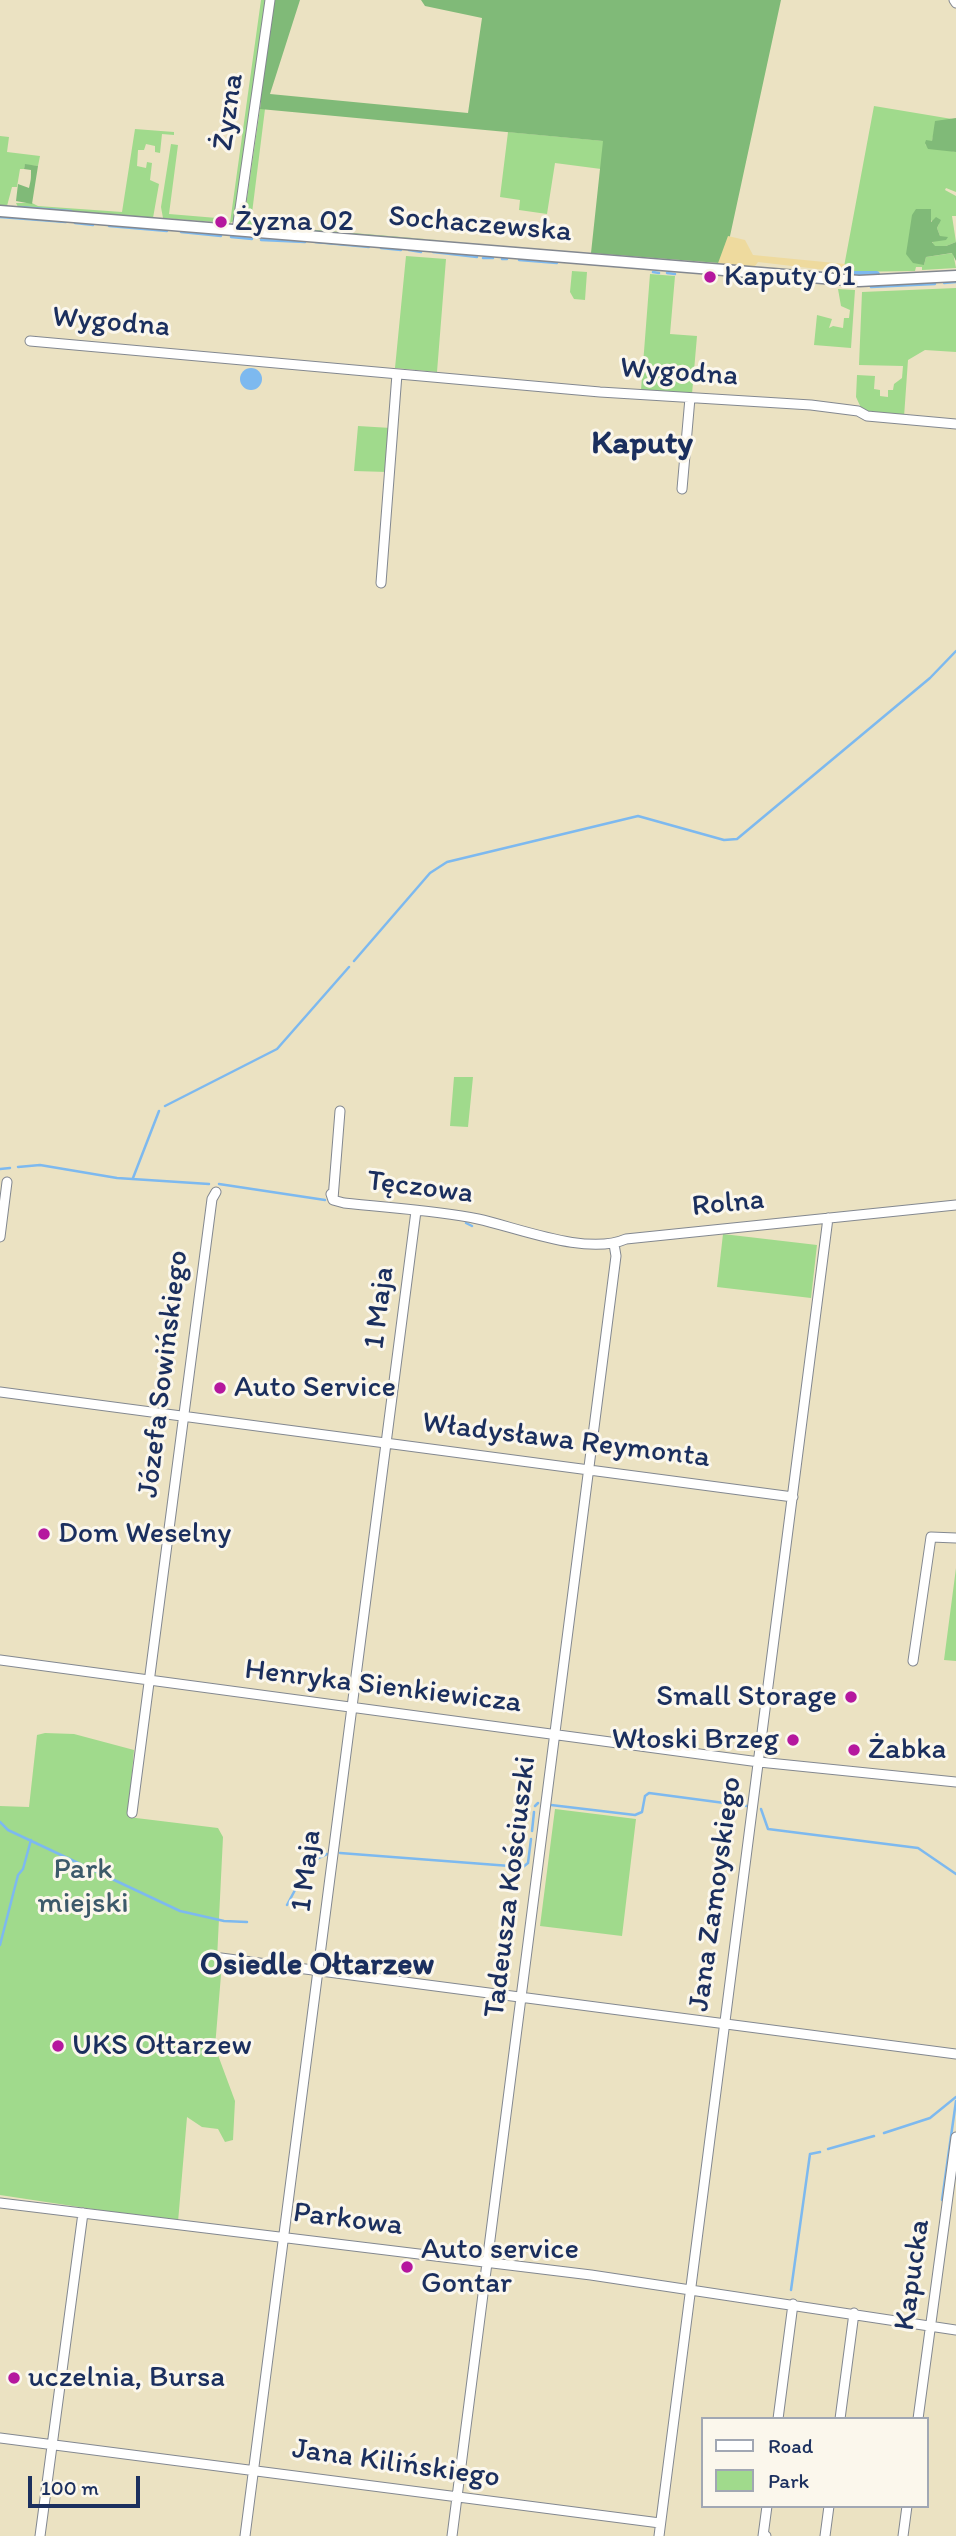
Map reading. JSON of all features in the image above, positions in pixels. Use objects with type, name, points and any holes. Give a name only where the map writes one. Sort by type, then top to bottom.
[{"type":"street","name":"Żyzna","points":[[237,230],[270,0]]},
{"type":"street","name":"Sochaczewska","points":[[0,211],[859,281],[956,276]]},
{"type":"street","name":"Wygodna","points":[[30,341],[397,374],[811,405],[858,411],[867,416],[956,424]]},
{"type":"street","points":[[381,583],[397,374]]},
{"type":"street","points":[[682,489],[690,398]]},
{"type":"street","name":"Tęczowa","points":[[340,1111],[332,1197],[477,1219],[507,1227]]},
{"type":"street","points":[[0,1237],[7,1182]]},
{"type":"street","name":"Józefa Sowińskiego","points":[[132,1813],[212,1199],[216,1192]]},
{"type":"street","name":"Rolna","points":[[507,1227],[548,1237],[614,1244],[626,1239],[956,1205]]},
{"type":"street","name":"1 Maja","points":[[245,2536],[416,1211]]},
{"type":"street","name":"Jana Zamoyskiego","points":[[659,2536],[828,1218]]},
{"type":"street","name":"Tadeusza Kościuszki","points":[[452,2536],[616,1256],[614,1244]]},
{"type":"street","name":"Władysława Reymonta","points":[[0,1392],[793,1497]]},
{"type":"street","points":[[913,1661],[931,1537],[956,1538]]},
{"type":"street","name":"Henryka Sienkiewicza","points":[[0,1660],[759,1762],[956,1782]]},
{"type":"street","points":[[221,1958],[956,2054]]},
{"type":"street","name":"Kapucka","points":[[918,2417],[930,2326],[952,2196],[956,2137]]},
{"type":"street","name":"Parkowa","points":[[0,2203],[487,2262],[690,2289],[956,2330]]},
{"type":"street","points":[[40,2536],[83,2213]]},
{"type":"street","points":[[778,2417],[793,2304]]},
{"type":"street","points":[[840,2417],[854,2313]]},
{"type":"street","name":"Jana Kilińskiego","points":[[0,2438],[660,2523]]},
{"type":"street","points":[[764,2536],[767,2508]]},
{"type":"street","points":[[825,2536],[829,2508]]},
{"type":"street","points":[[903,2536],[907,2508]]},
{"type":"green space","points":[[261,0],[266,0],[236,220],[230,223]]},
{"type":"green space","points":[[272,0],[300,0],[270,94],[468,113],[482,18],[425,6],[421,0],[781,0],[730,236],[719,263],[591,253],[603,141],[260,109],[261,100],[258,99]]},
{"type":"green space","points":[[874,106],[952,119],[938,126],[932,142],[925,145],[956,152],[956,192],[946,188],[945,190],[956,196],[956,216],[952,216],[956,242],[946,246],[934,246],[932,241],[940,236],[937,228],[939,224],[930,220],[930,209],[916,209],[924,265],[926,257],[953,253],[956,268],[922,270],[922,267],[916,267],[915,271],[843,272]]},
{"type":"green space","points":[[260,109],[265,109],[251,221],[257,225],[449,241],[249,226],[244,219]]},
{"type":"green space","points":[[956,118],[956,152],[928,149],[925,143],[926,140],[932,141],[935,121]]},
{"type":"green space","points":[[135,129],[174,132],[174,135],[162,134],[160,153],[155,152],[155,146],[146,144],[144,150],[138,150],[137,166],[146,168],[147,162],[152,163],[150,180],[159,184],[153,218],[18,207],[16,203],[32,203],[38,206],[122,212]]},
{"type":"green space","points":[[508,132],[604,141],[601,169],[555,163],[547,214],[519,210],[520,200],[500,197]]},
{"type":"green space","points":[[0,136],[9,137],[7,152],[40,156],[38,166],[25,165],[24,169],[20,169],[17,187],[12,187],[7,206],[0,206]]},
{"type":"green space","points":[[171,144],[178,145],[169,214],[229,219],[228,223],[163,218],[161,207]]},
{"type":"green space","points":[[25,164],[38,166],[32,204],[16,201],[18,184],[29,188],[31,170],[24,169]]},
{"type":"green space","points":[[916,209],[931,209],[931,222],[936,217],[941,220],[937,228],[940,236],[948,237],[946,240],[932,242],[935,246],[946,246],[956,242],[956,261],[952,253],[926,257],[924,265],[913,263],[906,254],[912,215]]},
{"type":"green space","points":[[406,256],[446,259],[437,372],[395,368]]},
{"type":"green space","points":[[572,271],[587,272],[585,300],[574,299],[570,292]]},
{"type":"green space","points":[[650,274],[675,276],[670,334],[697,336],[692,394],[641,390]]},
{"type":"green space","points":[[956,288],[956,352],[925,350],[908,360],[904,417],[862,410],[856,397],[857,375],[875,376],[874,389],[880,390],[880,396],[888,397],[888,390],[893,390],[894,384],[902,378],[903,366],[859,365],[862,292]]},
{"type":"green space","points":[[838,289],[855,290],[851,348],[814,345],[817,315],[832,319],[829,328],[843,328],[844,318],[849,318],[850,310],[841,306]]},
{"type":"green space","points":[[358,426],[391,428],[387,472],[354,471]]},
{"type":"green space","points":[[454,1077],[473,1077],[468,1127],[450,1126]]},
{"type":"green space","points":[[723,1234],[817,1245],[811,1298],[717,1287]]},
{"type":"green space","points":[[956,1568],[956,1661],[944,1660]]},
{"type":"green space","name":"Park miejski","points":[[74,1734],[134,1750],[128,1817],[218,1828],[223,1837],[217,1959],[221,1975],[215,2047],[235,2101],[233,2140],[225,2142],[218,2129],[202,2127],[187,2117],[178,2222],[0,2195],[0,1806],[29,1807],[37,1735]]},
{"type":"green space","points":[[555,1809],[636,1819],[622,1936],[540,1926]]},
{"type":"sand","points":[[728,236],[745,240],[753,255],[845,264],[843,272],[758,262],[755,266],[717,266]]},
{"type":"water","points":[[251,368],[261,375],[262,379],[255,389],[251,390],[241,383],[240,379],[247,369]]},
{"type":"waterway","points":[[19,207],[71,211]]},
{"type":"waterway","points":[[0,217],[66,222]]},
{"type":"waterway","points":[[75,223],[93,225]]},
{"type":"waterway","points":[[109,226],[167,231]]},
{"type":"waterway","points":[[181,232],[221,236]]},
{"type":"waterway","points":[[231,237],[252,239]]},
{"type":"waterway","points":[[261,240],[305,242]]},
{"type":"waterway","points":[[315,242],[369,247]]},
{"type":"waterway","points":[[381,248],[401,250]]},
{"type":"waterway","points":[[409,250],[421,252]]},
{"type":"waterway","points":[[433,252],[477,257]]},
{"type":"waterway","points":[[483,258],[493,258]]},
{"type":"waterway","points":[[502,259],[507,259]]},
{"type":"waterway","points":[[519,260],[557,263]]},
{"type":"waterway","points":[[653,272],[659,273]]},
{"type":"waterway","points":[[667,273],[675,274]]},
{"type":"waterway","points":[[844,275],[876,275]]},
{"type":"waterway","points":[[751,279],[806,284]]},
{"type":"waterway","points":[[944,283],[956,282]]},
{"type":"waterway","points":[[871,287],[935,284]]},
{"type":"waterway","points":[[354,961],[430,873],[447,862],[638,816],[724,840],[737,839],[930,678],[956,651]]},
{"type":"waterway","points":[[165,1106],[277,1049],[349,967]]},
{"type":"waterway","points":[[133,1178],[159,1111]]},
{"type":"waterway","points":[[18,1167],[40,1165],[117,1178],[209,1184]]},
{"type":"waterway","points":[[0,1169],[10,1168]]},
{"type":"waterway","points":[[219,1184],[325,1200]]},
{"type":"waterway","points":[[466,1223],[472,1226]]},
{"type":"waterway","points":[[551,1805],[635,1815],[642,1812],[645,1796],[649,1793],[747,1806]]},
{"type":"waterway","points":[[535,1806],[538,1803]]},
{"type":"waterway","points":[[761,1809],[768,1829],[918,1848],[956,1874]]},
{"type":"waterway","points":[[532,1831],[534,1812]]},
{"type":"waterway","points":[[0,1822],[8,1830],[180,1911],[224,1921],[247,1922]]},
{"type":"waterway","points":[[340,1853],[523,1867],[528,1863],[531,1839]]},
{"type":"waterway","points":[[0,1945],[18,1875],[23,1869],[31,1840]]},
{"type":"waterway","points":[[287,1905],[310,1862],[327,1854]]},
{"type":"waterway","points":[[884,2133],[930,2118],[956,2097]]},
{"type":"waterway","points":[[942,2200],[956,2101]]},
{"type":"waterway","points":[[828,2149],[874,2136]]},
{"type":"waterway","points":[[791,2290],[810,2154],[820,2152]]},
{"type":"place","name":"Żyzna 02","points":[[221,222]]},
{"type":"place","name":"Kaputy 01","points":[[710,277]]},
{"type":"place","name":"Auto Service","points":[[220,1388]]},
{"type":"place","name":"Dom Weselny","points":[[44,1534]]},
{"type":"place","name":"Small Storage","points":[[851,1697]]},
{"type":"place","name":"Włoski Brzeg","points":[[793,1740]]},
{"type":"place","name":"Żabka","points":[[854,1750]]},
{"type":"place","name":"UKS Ołtarzew","points":[[58,2046]]},
{"type":"place","name":"Auto service Gontar","points":[[407,2267]]},
{"type":"place","name":"uczelnia, Bursa","points":[[14,2378]]},
{"type":"district","name":"Kaputy","points":[[642,445]]},
{"type":"district","name":"Osiedle Ołtarzew","points":[[317,1966]]}]
